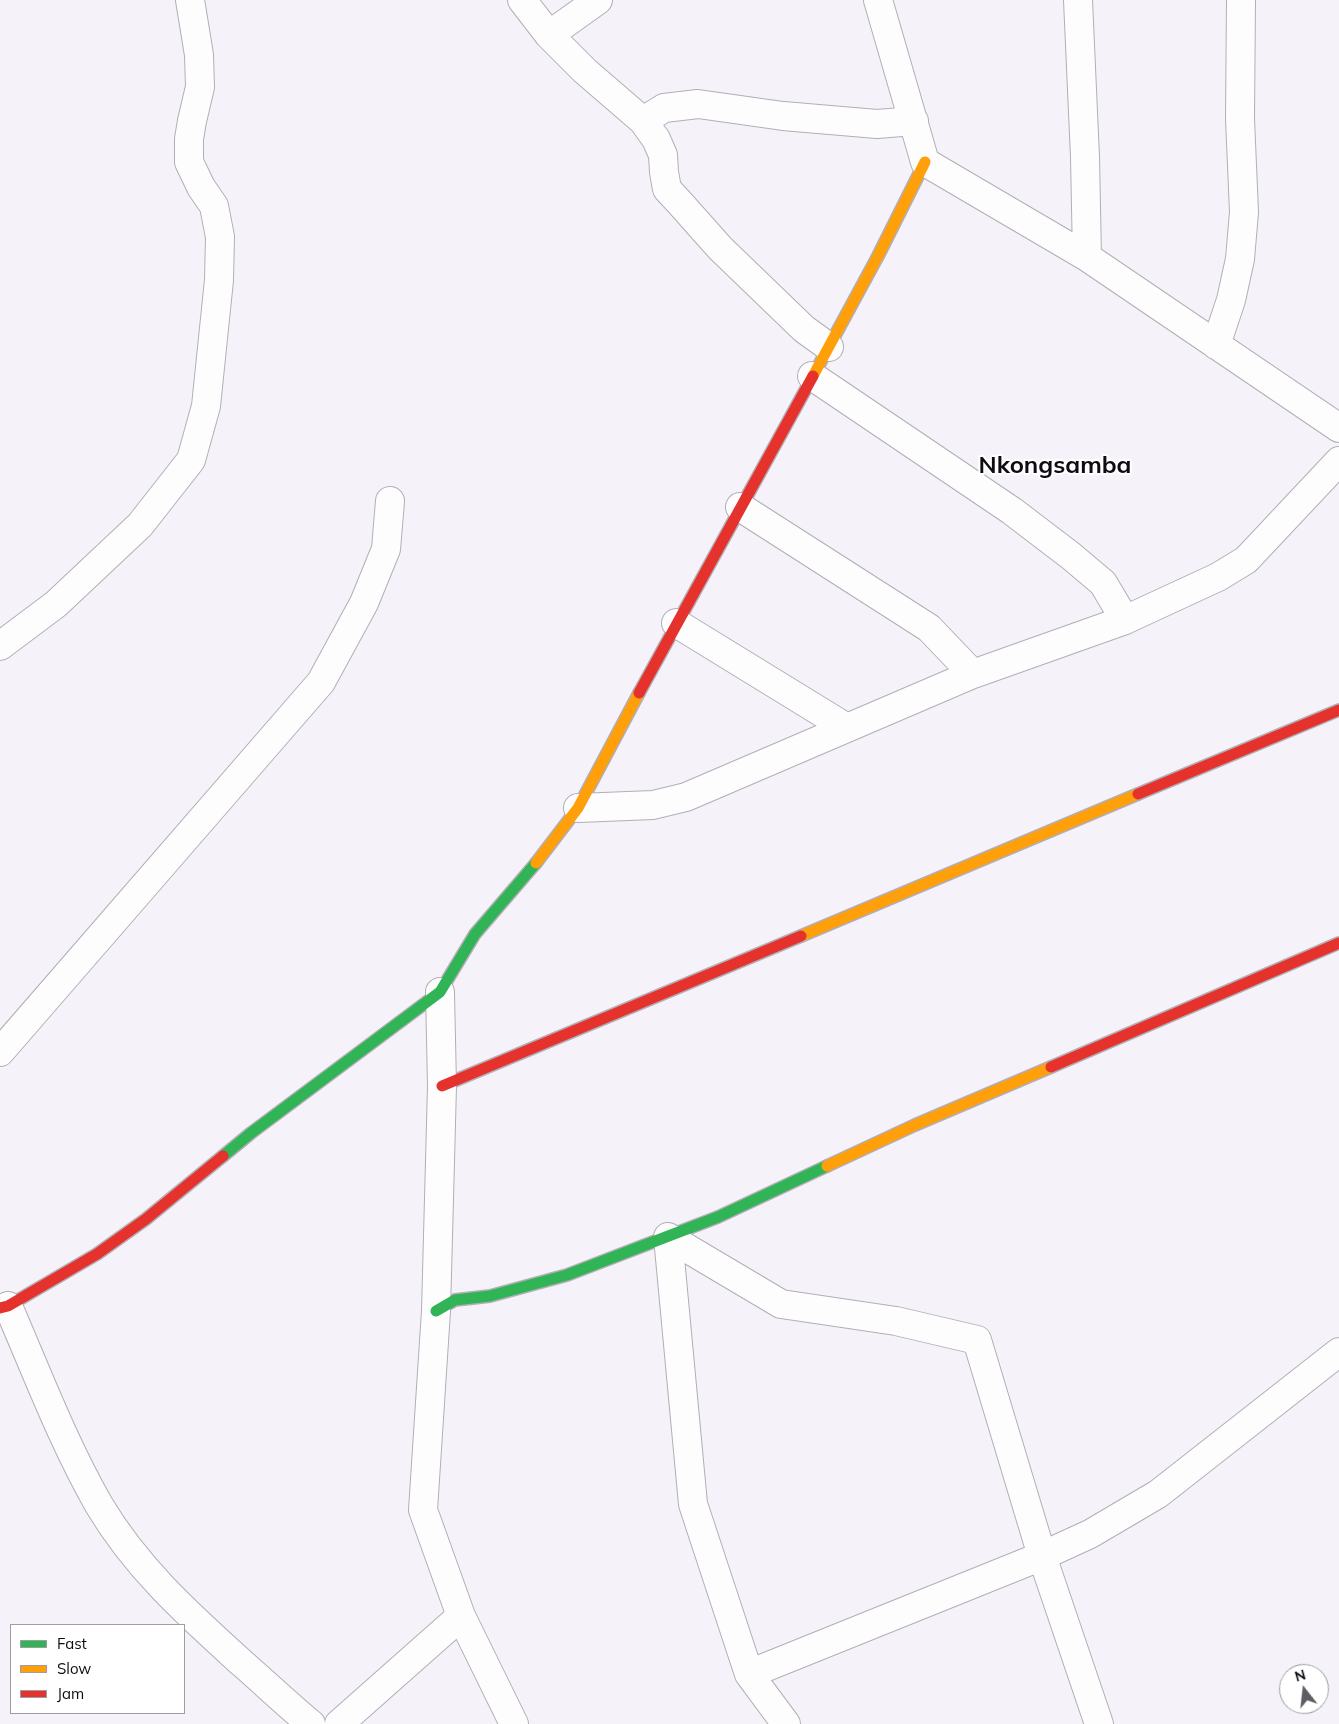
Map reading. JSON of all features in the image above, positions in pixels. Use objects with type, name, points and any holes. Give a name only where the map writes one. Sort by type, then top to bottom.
[{"type":"street","points":[[0,646],[56,604],[140,525],[190,460],[206,406],[219,280],[220,236],[214,206],[201,187],[189,162],[189,139],[200,87],[199,55],[190,0]]},
{"type":"street","points":[[522,0],[549,35],[585,71],[643,121],[656,139],[663,155],[667,188],[720,248],[804,329],[830,347]]},
{"type":"street","points":[[549,35],[598,0]]},
{"type":"street","points":[[311,1724],[283,1702],[207,1632],[166,1593],[138,1561],[100,1506],[4,1307],[97,1254],[146,1219],[250,1133],[440,992],[475,934],[528,873],[578,808],[676,623],[724,540],[740,506],[812,376],[830,347],[925,162],[878,0]]},
{"type":"street","points":[[1078,0],[1087,256]]},
{"type":"street","points":[[1216,345],[1233,292],[1240,259],[1244,212],[1241,138],[1241,0]]},
{"type":"street","points":[[643,121],[664,108],[698,104],[783,116],[877,124],[914,121]]},
{"type":"street","points":[[925,162],[1087,256],[1339,428]]},
{"type":"street","points":[[812,376],[1012,511],[1070,556],[1103,582],[1125,620]]},
{"type":"street","points":[[578,808],[653,805],[686,797],[973,674],[1125,620],[1218,578],[1246,560],[1339,461]]},
{"type":"street","points":[[0,1052],[321,682],[364,603],[386,549],[390,502]]},
{"type":"street","points":[[740,506],[929,628],[973,674]]},
{"type":"street","points":[[676,623],[847,728]]},
{"type":"street","points":[[442,1086],[1339,710]]},
{"type":"street","points":[[436,1311],[455,1300],[490,1296],[568,1275],[718,1217],[914,1125],[1339,943]]},
{"type":"street","points":[[440,992],[442,1086],[436,1311],[423,1510],[461,1616],[514,1724]]},
{"type":"street","points":[[668,1237],[781,1304],[896,1321],[977,1340],[1042,1556],[1099,1724]]},
{"type":"street","points":[[668,1237],[693,1504],[749,1674],[786,1724]]},
{"type":"street","points":[[749,1674],[1042,1556],[1090,1534],[1158,1494],[1339,1352]]},
{"type":"street","points":[[339,1724],[461,1616]]},
{"type":"traffic: fast","points":[[223,1156],[440,992],[475,934],[536,863]]},
{"type":"traffic: fast","points":[[436,1311],[455,1300],[490,1296],[567,1275],[718,1217],[827,1166]]},
{"type":"traffic: slow","points":[[813,376],[878,256],[925,162]]},
{"type":"traffic: slow","points":[[536,863],[578,808],[639,693]]},
{"type":"traffic: slow","points":[[801,936],[1138,794]]},
{"type":"traffic: slow","points":[[827,1166],[915,1125],[1051,1067]]},
{"type":"traffic: jam","points":[[639,693],[813,376]]},
{"type":"traffic: jam","points":[[1138,794],[1339,710]]},
{"type":"traffic: jam","points":[[442,1086],[801,936]]},
{"type":"traffic: jam","points":[[1051,1067],[1339,943]]},
{"type":"traffic: jam","points":[[0,1308],[8,1306],[97,1254],[146,1219],[223,1156]]},
{"type":"district","name":"Nkongsamba","points":[[1055,466]]}]
